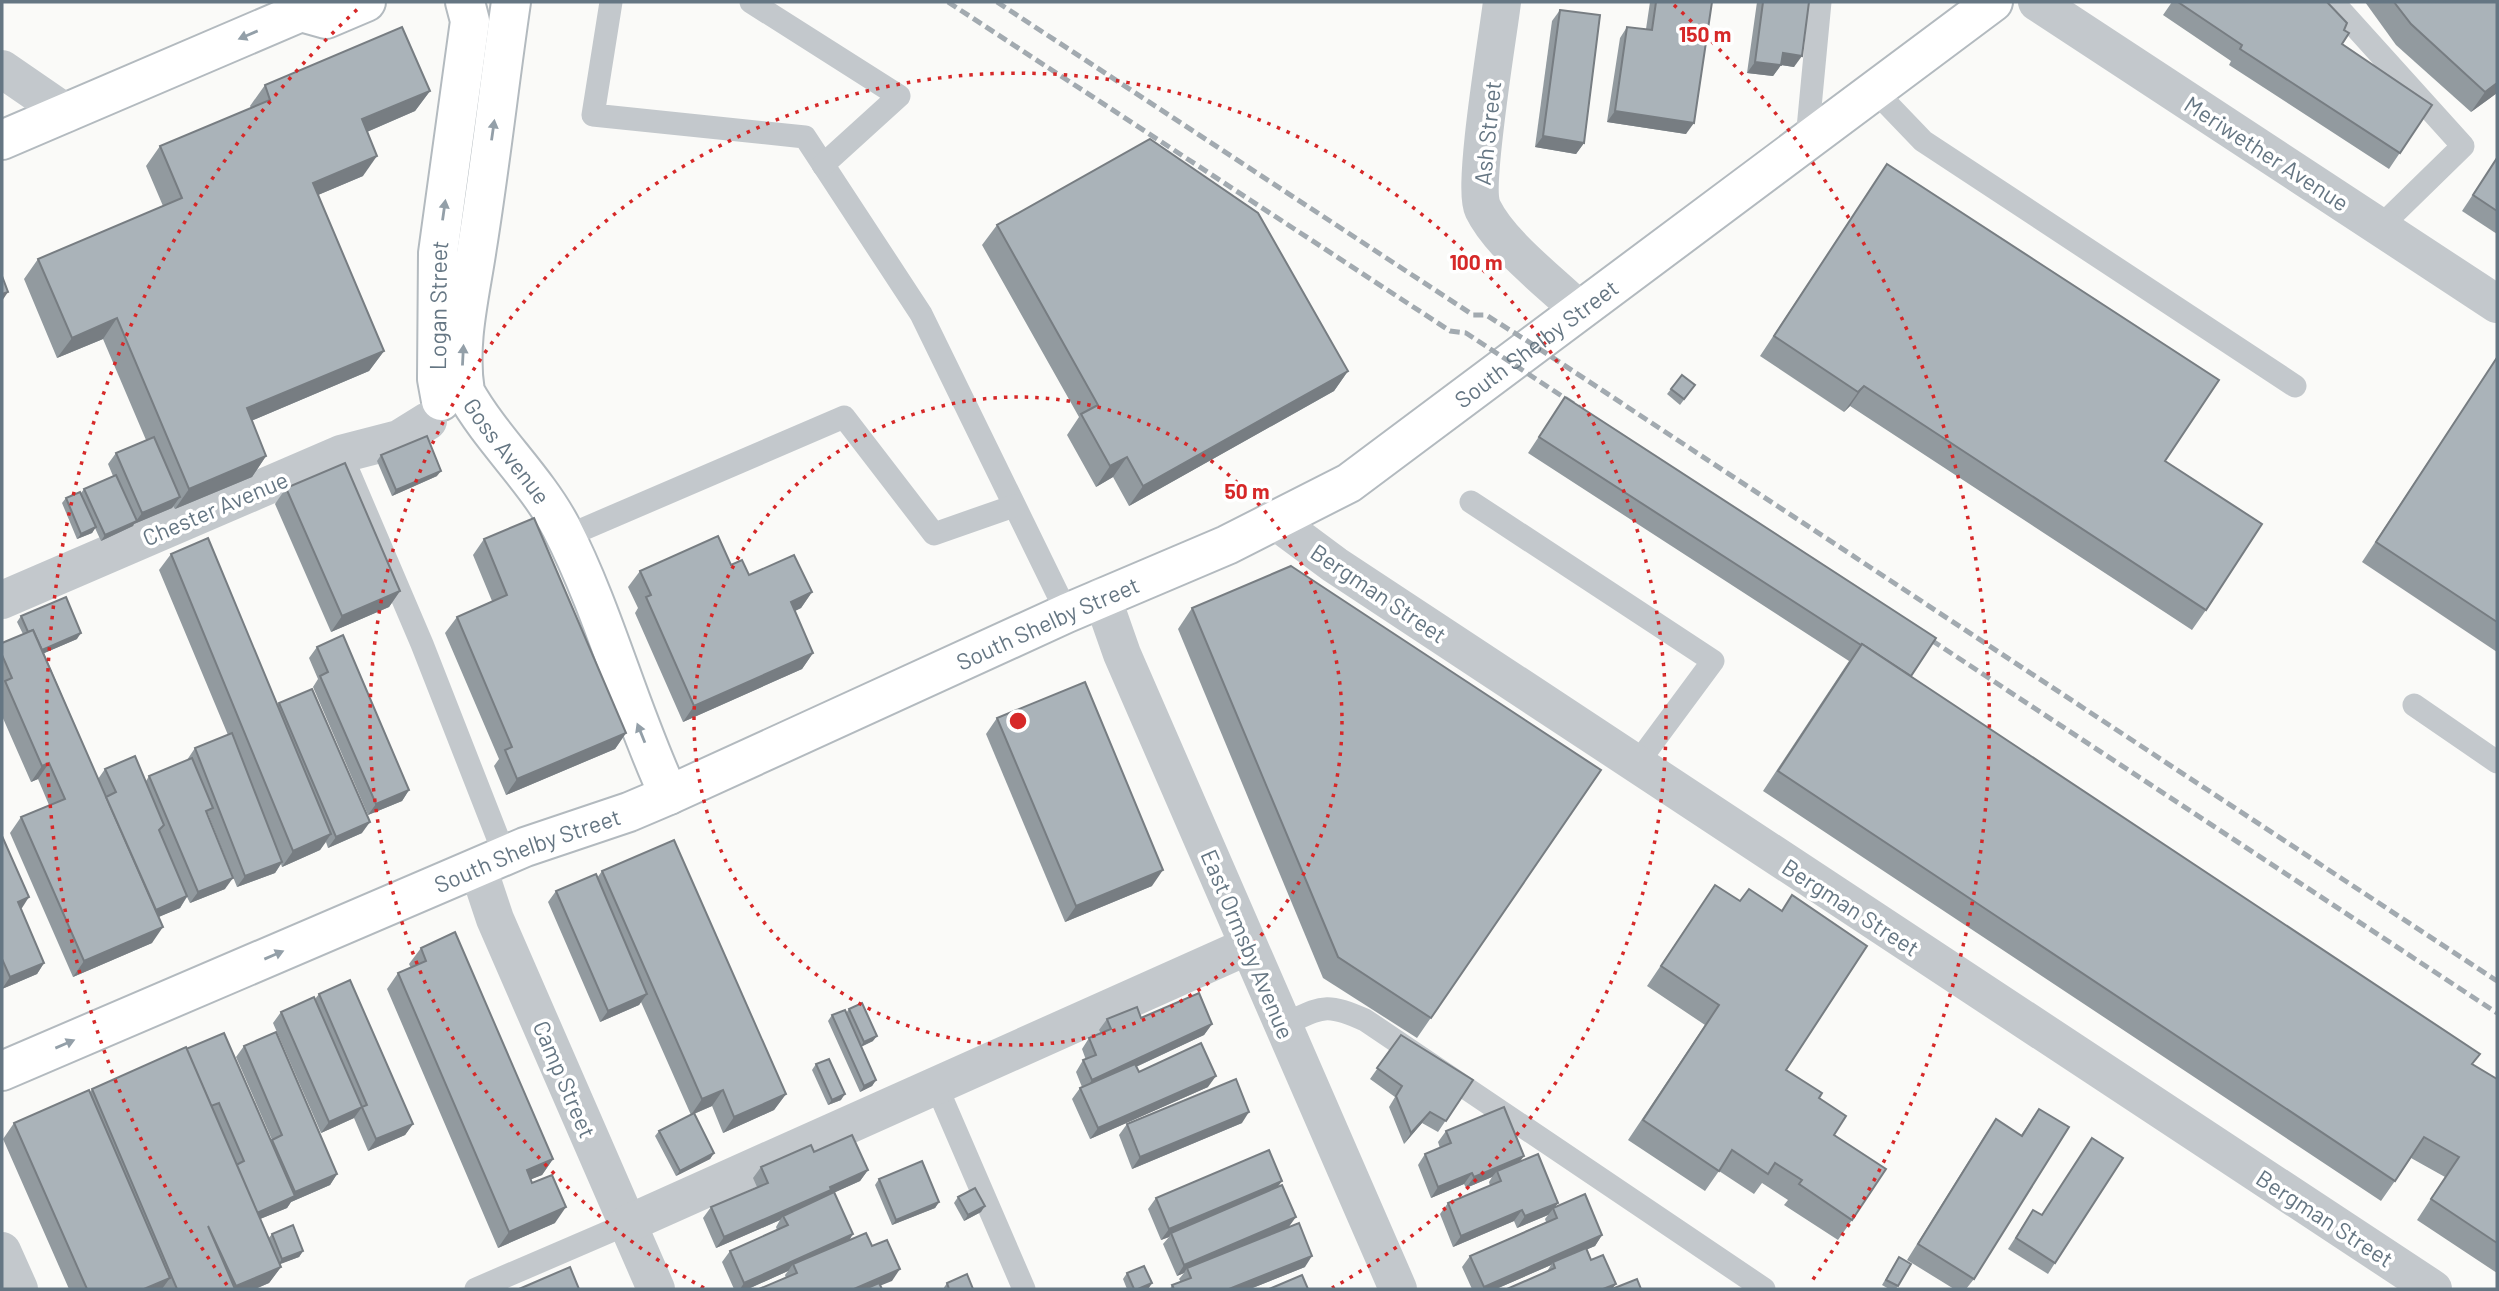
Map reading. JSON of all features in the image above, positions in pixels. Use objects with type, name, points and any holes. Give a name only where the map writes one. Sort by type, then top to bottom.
[{"type":"main road","points":[[2,140],[303,7],[326,19],[366,2]]},
{"type":"main road","name":"Logan Street","points":[[465,2],[470,21],[435,294],[437,379],[441,400],[450,418],[512,491],[536,526],[565,592],[608,638]]},
{"type":"main road","name":"Goss Avenue","points":[[510,2],[477,250],[466,308],[462,373],[465,391],[474,408],[551,511],[565,537],[608,638],[640,733],[669,795]]},
{"type":"main road","name":"South Shelby Street","points":[[2,1071],[492,862],[669,795],[1102,597],[1227,545],[1273,519],[1349,483],[1578,309],[1993,2]]},
{"type":"street","name":"Ash Street","points":[[1502,2],[1482,161],[1482,206],[1496,229],[1578,309]]},
{"type":"street","name":"Meriwether Avenue","points":[[2037,2],[2497,304]]},
{"type":"street","points":[[2,69],[66,113]]},
{"type":"street","name":"Chester Avenue","points":[[2,600],[341,454],[399,439],[428,421]]},
{"type":"street","name":"Bergman Street","points":[[1273,519],[1335,565],[1636,765],[2433,1289]]},
{"type":"street","name":"East Ormsby Avenue","points":[[1102,597],[1122,654],[1398,1289]]},
{"type":"street","name":"Camp Street","points":[[492,862],[495,919],[656,1289]]},
{"type":"street","points":[[627,1224],[1248,946]]},
{"type":"street","points":[[2,1251],[19,1289]]},
{"type":"lane","points":[[611,2],[593,115],[805,137],[921,314],[1067,613]]},
{"type":"lane","points":[[751,2],[899,96],[823,165]]},
{"type":"lane","points":[[1807,139],[1820,2]]},
{"type":"lane","points":[[2333,2],[2462,146],[2380,227]]},
{"type":"lane","points":[[1874,90],[1923,141],[2295,386]]},
{"type":"lane","points":[[565,537],[844,417],[934,534],[1014,506]]},
{"type":"lane","points":[[341,454],[422,645],[492,862]]},
{"type":"lane","points":[[1471,502],[1713,661],[1636,765]]},
{"type":"lane","points":[[2414,705],[2497,762]]},
{"type":"lane","points":[[1283,1025],[1323,1007],[1339,1008],[1365,1020],[1764,1289]]},
{"type":"lane","points":[[936,1085],[1024,1289]]},
{"type":"lane","points":[[475,1289],[627,1224]]},
{"type":"building","points":[[1656,2],[1712,2],[1694,123],[1615,111],[1627,27],[1652,30]]},
{"type":"building","points":[[1763,2],[1809,2],[1802,56],[1783,53],[1781,65],[1755,62]]},
{"type":"building","points":[[2178,2],[2327,2],[2347,23],[2344,30],[2349,33],[2342,44],[2432,105],[2400,153],[2240,49],[2242,45]]},
{"type":"building","points":[[2394,2],[2497,2],[2497,83],[2485,92],[2411,24]]},
{"type":"building","points":[[1560,10],[1600,15],[1584,143],[1543,136]]},
{"type":"building","points":[[402,27],[430,91],[362,119],[377,156],[313,183],[384,351],[247,408],[266,456],[189,489],[117,318],[72,338],[38,259],[182,198],[160,146],[270,100],[265,85]]},
{"type":"building","points":[[1150,139],[1258,213],[1348,371],[1143,486],[1127,457],[1110,466],[1081,414],[1098,405],[997,225]]},
{"type":"building","points":[[2497,158],[2497,211],[2473,195]]},
{"type":"building","points":[[1887,164],[2219,380],[2165,461],[2262,524],[2206,610],[1864,386],[1858,392],[1774,336]]},
{"type":"building","points":[[2,276],[8,292],[2,294]]},
{"type":"building","points":[[2497,360],[2497,622],[2376,542]]},
{"type":"building","points":[[1682,375],[1695,385],[1684,399],[1671,389]]},
{"type":"building","points":[[1565,397],[1936,638],[1911,676],[1539,437]]},
{"type":"building","points":[[427,436],[441,471],[396,490],[381,455]]},
{"type":"building","points":[[154,437],[180,497],[142,513],[116,453]]},
{"type":"building","points":[[345,463],[400,591],[342,616],[286,488]]},
{"type":"building","points":[[116,475],[137,521],[105,535],[84,489]]},
{"type":"building","points":[[80,492],[96,527],[81,534],[66,498]]},
{"type":"building","points":[[534,518],[626,733],[517,779],[505,750],[512,747],[457,617],[507,595],[484,539]]},
{"type":"building","points":[[718,536],[731,565],[742,560],[749,575],[794,555],[812,592],[791,602],[813,653],[694,706],[646,597],[651,595],[640,571]]},
{"type":"building","points":[[208,538],[331,834],[293,851],[171,554]]},
{"type":"building","points":[[1291,566],[1601,770],[1431,1018],[1338,957],[1192,608]]},
{"type":"building","points":[[66,597],[81,633],[42,650],[33,630],[28,632],[21,616]]},
{"type":"building","points":[[33,630],[163,927],[84,961],[21,817],[65,799],[49,763],[42,766],[5,681],[12,678],[2,655],[2,643]]},
{"type":"building","points":[[343,635],[409,790],[376,804],[320,676],[328,672],[317,647]]},
{"type":"building","points":[[1862,644],[2480,1054],[2472,1064],[2497,1079],[2497,1243],[2431,1199],[2459,1157],[2424,1137],[2395,1181],[1778,771]]},
{"type":"building","points":[[1085,682],[1163,870],[1076,906],[997,718]]},
{"type":"building","points":[[312,689],[370,822],[336,837],[279,703]]},
{"type":"building","points":[[232,733],[282,862],[245,876],[195,748]]},
{"type":"building","points":[[135,756],[164,825],[159,830],[187,896],[156,910],[106,797],[116,792],[105,769]]},
{"type":"building","points":[[192,758],[213,808],[206,811],[233,878],[198,892],[149,776]]},
{"type":"building","points":[[2,836],[29,897],[18,902],[44,963],[10,977],[2,959]]},
{"type":"building","points":[[674,840],[786,1094],[734,1117],[723,1090],[702,1099],[602,871]]},
{"type":"building","points":[[596,874],[647,994],[608,1011],[556,891]]},
{"type":"building","points":[[1715,885],[1740,901],[1749,889],[1782,911],[1792,895],[1867,946],[1786,1070],[1822,1093],[1819,1098],[1846,1116],[1834,1135],[1886,1169],[1852,1220],[1799,1184],[1802,1180],[1775,1163],[1768,1174],[1732,1150],[1719,1171],[1643,1120],[1719,1005],[1661,966]]},
{"type":"building","points":[[455,932],[553,1159],[527,1170],[532,1183],[552,1175],[566,1207],[509,1232],[398,973],[426,961],[421,948]]},
{"type":"building","points":[[350,980],[413,1124],[376,1139],[362,1107],[367,1105],[319,994]]},
{"type":"building","points":[[1199,993],[1212,1024],[1092,1080],[1083,1060],[1096,1055],[1089,1038],[1111,1029],[1107,1019],[1137,1007],[1141,1018]]},
{"type":"building","points":[[314,997],[362,1107],[329,1122],[281,1012]]},
{"type":"building","points":[[862,1003],[877,1036],[864,1042],[849,1009]]},
{"type":"building","points":[[845,1010],[876,1080],[864,1086],[832,1015]]},
{"type":"building","points":[[276,1032],[337,1174],[295,1192],[272,1140],[282,1135],[244,1046]]},
{"type":"building","points":[[224,1033],[295,1196],[257,1213],[236,1165],[244,1161],[219,1103],[211,1106],[186,1049]]},
{"type":"building","points":[[1401,1035],[1473,1080],[1446,1121],[1430,1112],[1411,1133],[1396,1096],[1402,1086],[1377,1068]]},
{"type":"building","points":[[1201,1043],[1216,1076],[1098,1128],[1080,1088],[1135,1064],[1139,1072]]},
{"type":"building","points":[[186,1047],[281,1267],[236,1286],[208,1226],[235,1289],[177,1289],[92,1089]]},
{"type":"building","points":[[829,1059],[845,1094],[832,1100],[816,1064]]},
{"type":"building","points":[[1236,1079],[1249,1112],[1140,1157],[1127,1124]]},
{"type":"building","points":[[89,1090],[170,1278],[144,1289],[87,1289],[14,1123]]},
{"type":"building","points":[[1504,1107],[1524,1156],[1474,1177],[1472,1173],[1438,1187],[1425,1154],[1451,1143],[1446,1131]]},
{"type":"building","points":[[2039,1109],[2069,1127],[1974,1279],[1918,1244],[1996,1119],[2022,1136]]},
{"type":"building","points":[[694,1113],[714,1153],[680,1171],[659,1131]]},
{"type":"building","points":[[852,1135],[868,1170],[830,1187],[831,1190],[724,1237],[711,1207],[768,1183],[761,1167],[811,1145],[814,1152]]},
{"type":"building","points":[[2092,1138],[2123,1158],[2055,1263],[2016,1238],[2033,1210],[2042,1215]]},
{"type":"building","points":[[1269,1150],[1282,1181],[1169,1229],[1156,1198]]},
{"type":"building","points":[[1538,1154],[1558,1203],[1525,1216],[1522,1210],[1461,1236],[1448,1203],[1501,1181],[1497,1171]]},
{"type":"building","points":[[922,1161],[939,1202],[896,1220],[879,1179]]},
{"type":"building","points":[[1282,1185],[1296,1217],[1184,1265],[1171,1233]]},
{"type":"building","points":[[975,1188],[985,1206],[968,1215],[958,1197]]},
{"type":"building","points":[[834,1192],[853,1234],[744,1283],[730,1251],[788,1225],[783,1216]]},
{"type":"building","points":[[1585,1194],[1602,1235],[1484,1287],[1470,1256],[1557,1218],[1553,1208]]},
{"type":"building","points":[[1299,1223],[1312,1256],[1229,1289],[1174,1289],[1172,1285],[1191,1278],[1187,1268]]},
{"type":"building","points":[[293,1225],[303,1251],[282,1259],[272,1234]]},
{"type":"building","points":[[866,1233],[872,1246],[887,1240],[900,1269],[854,1289],[759,1289],[797,1273],[793,1264]]},
{"type":"building","points":[[1586,1248],[1591,1260],[1603,1255],[1616,1284],[1603,1289],[1507,1289],[1555,1268],[1553,1262]]},
{"type":"building","points":[[1899,1257],[1911,1264],[1898,1286],[1886,1280]]},
{"type":"building","points":[[1144,1266],[1152,1283],[1134,1289],[1127,1273]]},
{"type":"building","points":[[570,1267],[579,1289],[519,1289]]},
{"type":"building","points":[[967,1274],[973,1289],[949,1289],[947,1283]]},
{"type":"building","points":[[1302,1275],[1308,1289],[1269,1289]]},
{"type":"building","points":[[1637,1279],[1641,1289],[1612,1289]]},
{"type":"building","points":[[879,1283],[882,1289],[865,1289]]},
{"type":"railway","points":[[948,2],[1450,331],[1466,333],[1580,408]]},
{"type":"railway","points":[[997,2],[1473,315],[1486,315],[1532,344],[2497,981]]},
{"type":"railway","points":[[1919,632],[2497,1013]]}]
